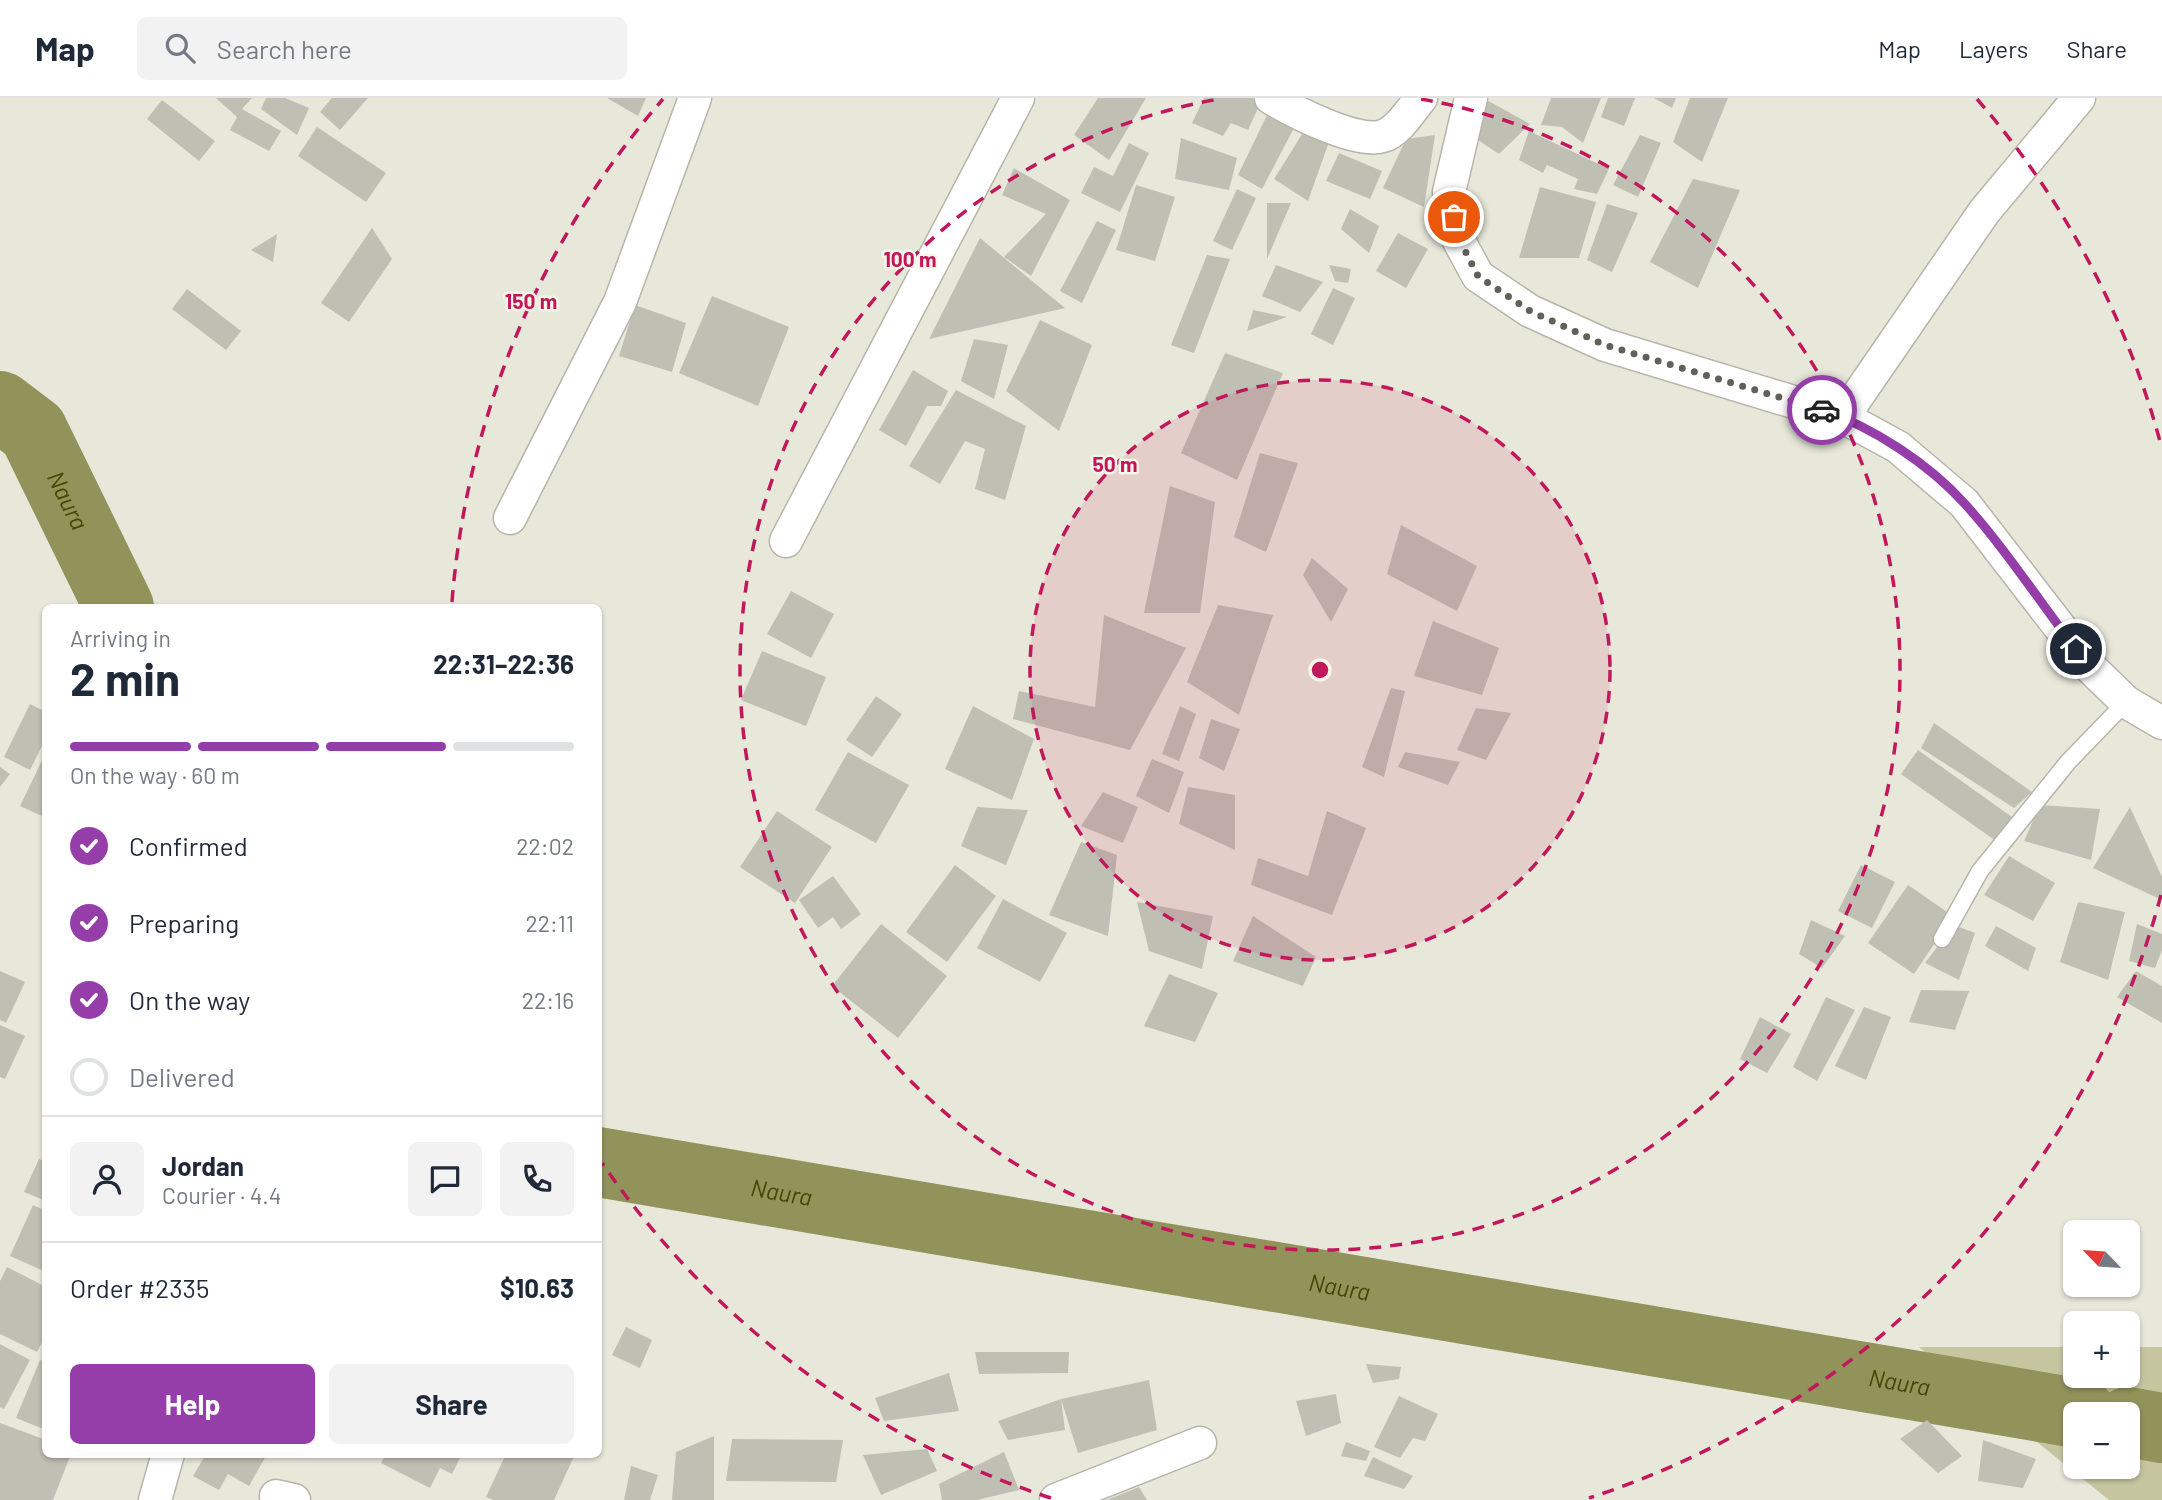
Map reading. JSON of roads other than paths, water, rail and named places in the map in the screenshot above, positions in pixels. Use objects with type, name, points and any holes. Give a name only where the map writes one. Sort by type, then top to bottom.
[{"type":"street","points":[[510,518],[620,302],[695,98]]},
{"type":"street","points":[[786,541],[1018,98]]},
{"type":"street","points":[[1271,98],[1291,110],[1337,128],[1363,136],[1383,136],[1398,126],[1421,98]]},
{"type":"street","points":[[1471,98],[1449,192],[1460,241],[1478,276],[1530,311],[1605,345],[1843,417],[1898,447],[1964,503],[2092,669],[2126,702],[2162,723]]},
{"type":"street","points":[[1843,417],[1984,212],[2079,98]]},
{"type":"street","points":[[1056,1500],[1200,1443]]},
{"type":"street","points":[[155,1500],[167,1458]]},
{"type":"lane","points":[[1942,939],[1980,871],[2068,762],[2126,702]]},
{"type":"waterway","name":"Naura","points":[[0,406],[33,431],[118,604]]},
{"type":"waterway","name":"Naura","points":[[602,1163],[2063,1411]]},
{"type":"waterway","name":"Naura","points":[[2140,1424],[2162,1428]]}]
